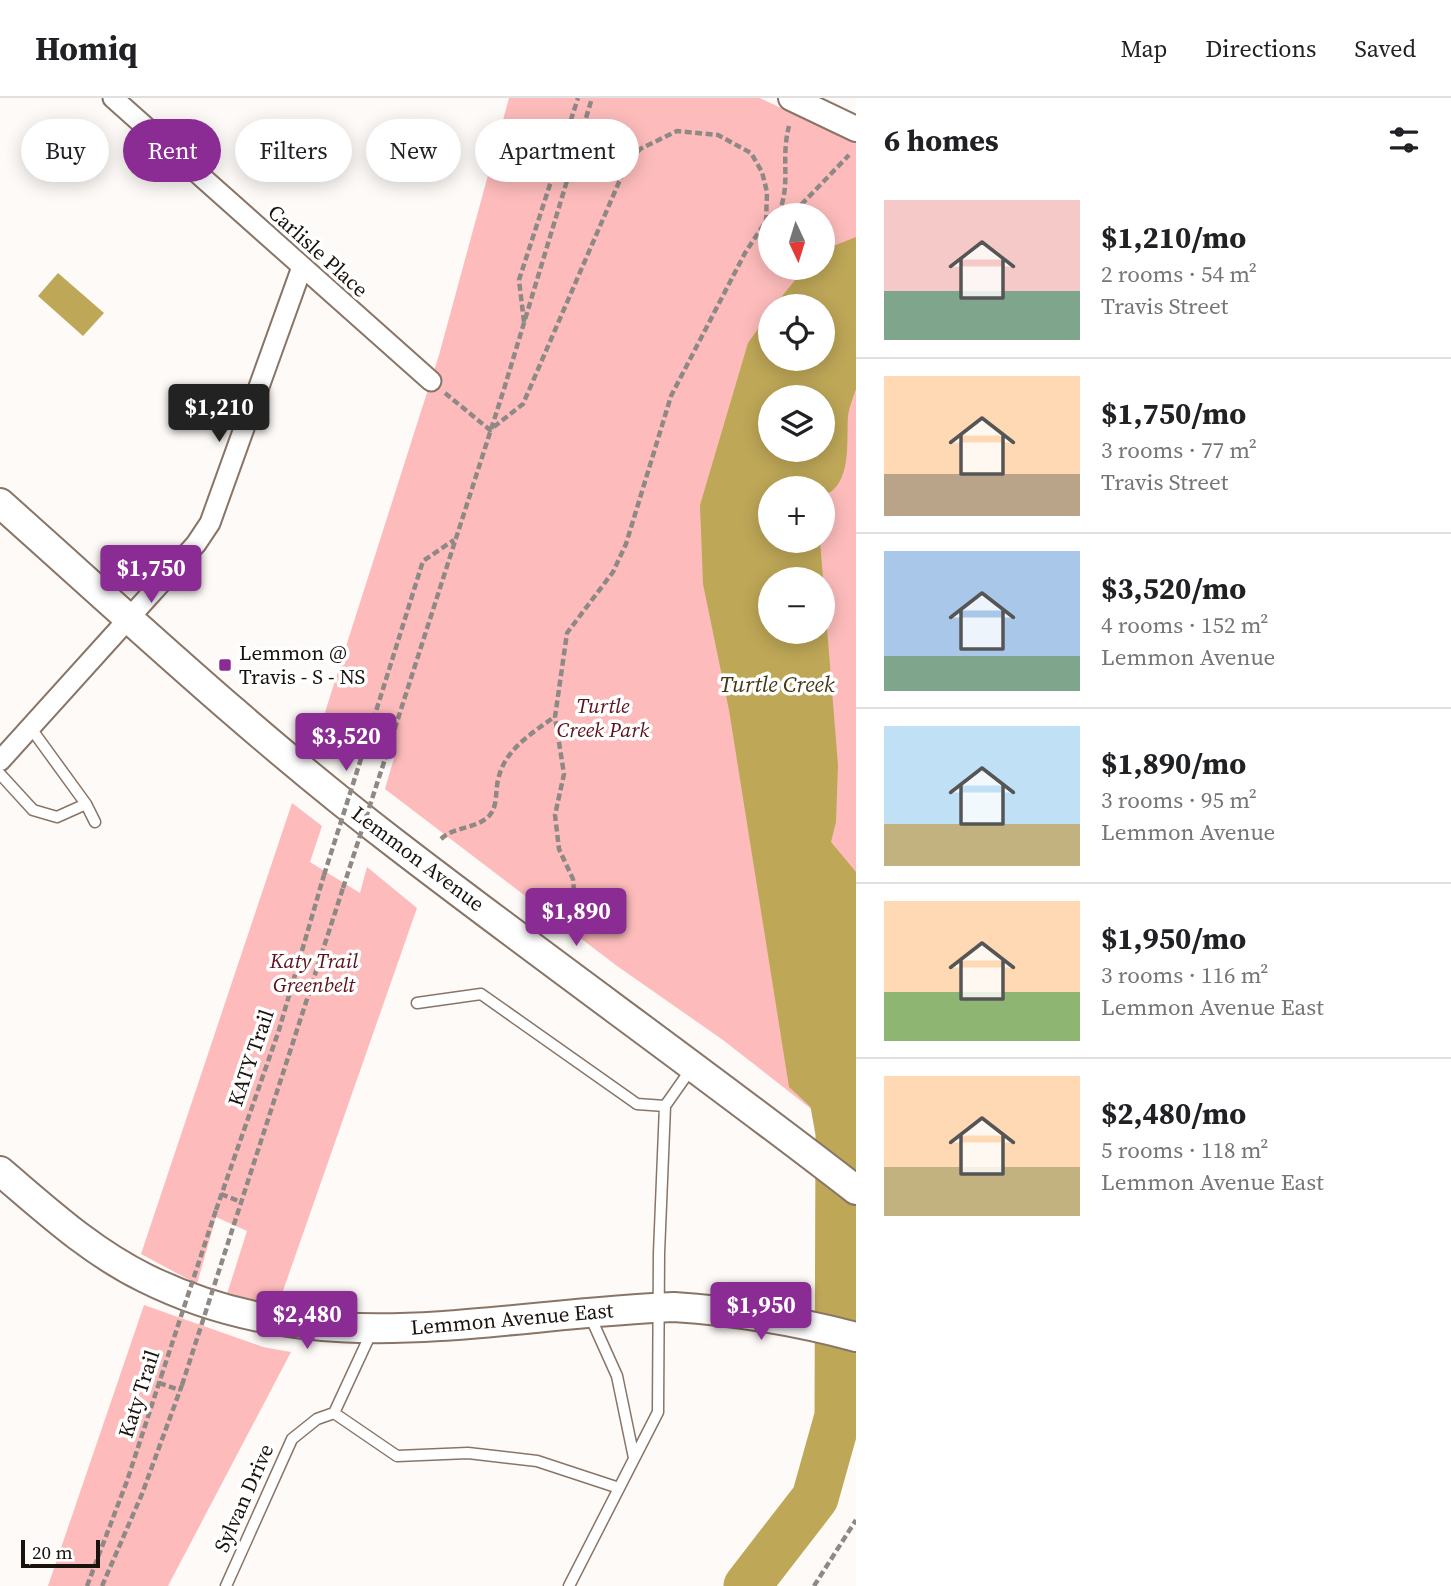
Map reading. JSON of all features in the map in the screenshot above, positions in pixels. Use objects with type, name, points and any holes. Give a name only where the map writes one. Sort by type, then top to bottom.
[{"type":"main road","name":"Lemmon Avenue","points":[[0,503],[269,743],[392,842],[731,1093],[856,1190]]},
{"type":"main road","name":"Lemmon Avenue East","points":[[0,1171],[65,1227],[144,1278],[191,1298],[277,1322],[372,1331],[667,1308],[711,1310],[799,1323],[856,1337]]},
{"type":"street","name":"Carlisle Place","points":[[113,98],[431,381]]},
{"type":"street","points":[[791,98],[856,129]]},
{"type":"street","points":[[0,761],[196,544],[210,523],[302,267]]},
{"type":"lane","points":[[30,727],[86,804],[95,822]]},
{"type":"lane","points":[[0,774],[33,810],[57,817],[86,804]]},
{"type":"lane","points":[[417,1003],[481,994],[637,1104],[665,1105]]},
{"type":"lane","points":[[569,1586],[658,1412],[667,1308],[659,1252],[665,1105],[693,1066]]},
{"type":"lane","points":[[589,1313],[617,1376],[634,1458]]},
{"type":"lane","points":[[372,1331],[334,1413],[397,1455],[467,1453],[537,1461],[619,1488]]},
{"type":"lane","name":"Sylvan Drive","points":[[226,1586],[292,1439],[317,1419],[334,1413]]},
{"type":"path","points":[[524,325],[519,280],[578,98]]},
{"type":"path","points":[[102,1586],[142,1494],[181,1388],[524,325],[592,98]]},
{"type":"path","points":[[783,203],[787,189],[783,147],[789,126]]},
{"type":"path","points":[[490,430],[523,404],[626,166],[640,149],[677,131],[718,135],[751,153],[762,172],[767,203]]},
{"type":"path","points":[[803,203],[849,155]]},
{"type":"path","points":[[562,928],[574,891],[556,834],[556,808],[564,774],[555,717],[567,633],[594,599],[622,554],[671,396],[745,253],[758,234]]},
{"type":"path","points":[[431,381],[490,430]]},
{"type":"path","name":"KATY Trail","points":[[216,1210],[279,1030],[324,875],[423,561],[454,540]]},
{"type":"path","points":[[441,839],[457,828],[475,824],[489,816],[496,801],[498,779],[506,759],[520,742],[555,717]]},
{"type":"path","points":[[221,1194],[241,1202]]},
{"type":"path","name":"Katy Trail","points":[[87,1586],[127,1481],[216,1210]]},
{"type":"path","points":[[160,1380],[181,1388]]},
{"type":"path","points":[[814,1586],[856,1520]]},
{"type":"green space","name":"Turtle Creek Park","points":[[509,98],[760,98],[856,143],[856,1144],[723,1040],[617,966],[385,789],[394,758],[354,741],[347,765],[319,731],[439,355],[486,182],[639,182],[639,119],[503,119]]},
{"type":"green space","name":"Katy Trail Greenbelt","points":[[292,803],[322,826],[310,862],[360,893],[367,867],[417,908],[277,1308],[227,1294],[247,1231],[216,1217],[197,1284],[141,1254]]},
{"type":"green space","points":[[144,1305],[263,1347],[291,1352],[168,1586],[48,1586]]},
{"type":"water","name":"Turtle Creek","points":[[856,237],[856,389],[848,416],[844,472],[835,487],[835,476],[758,476],[758,553],[821,553],[822,567],[758,567],[758,644],[828,644],[838,765],[836,822],[831,842],[856,872],[856,1144],[839,1133],[789,1087],[729,710],[703,584],[700,505],[748,343],[758,329],[758,371],[835,371],[835,294],[784,294],[795,280],[835,280],[835,245]]},
{"type":"water","points":[[58,273],[104,313],[83,336],[38,296]]},
{"type":"waterway","name":"Turtle Creek","points":[[747,1586],[815,1498],[838,1416],[839,1133],[828,1071]]},
{"type":"place","name":"Lemmon @ Travis - S - NS","points":[[225,665]]}]
